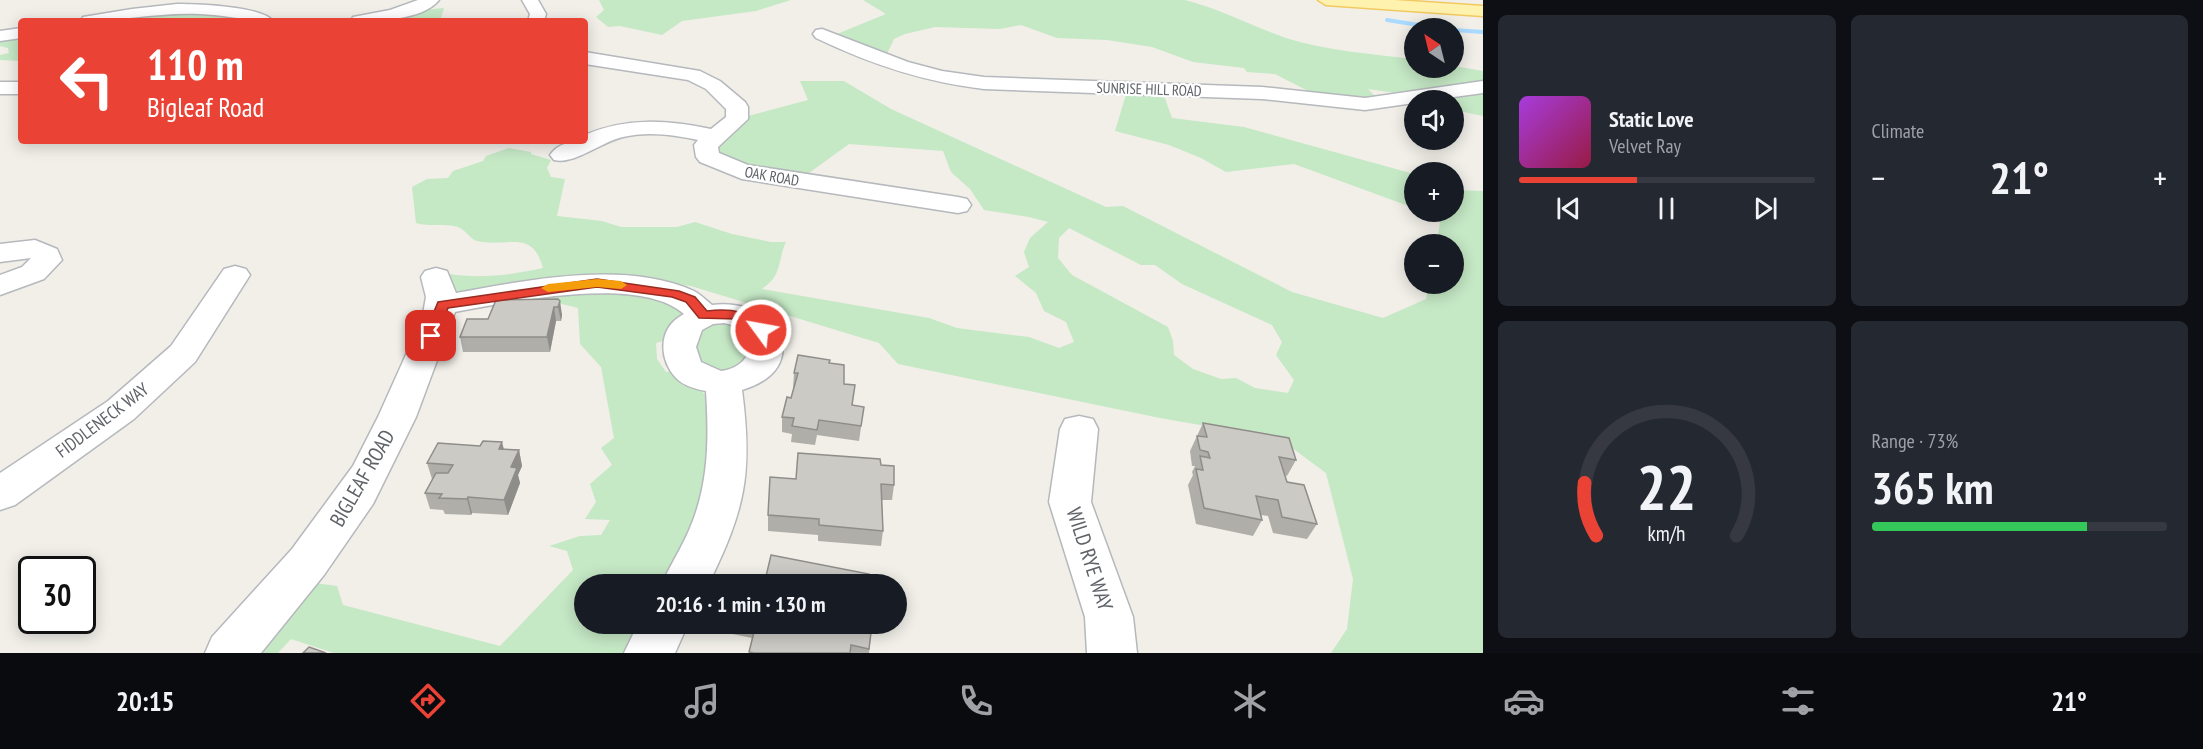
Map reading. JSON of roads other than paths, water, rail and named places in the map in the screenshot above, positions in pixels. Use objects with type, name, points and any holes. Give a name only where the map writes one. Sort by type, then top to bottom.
[{"type":"main road","points":[[1326,0],[1483,11]]},
{"type":"street","points":[[372,18],[403,11],[430,0]]},
{"type":"street","points":[[530,0],[538,14],[537,18]]},
{"type":"street","points":[[108,18],[146,12],[213,9],[247,13],[258,18]]},
{"type":"street","points":[[0,36],[18,33]]},
{"type":"street","name":"SUNRISE HILL ROAD","points":[[822,34],[851,49],[908,69],[975,82],[1262,93],[1365,104],[1483,87]]},
{"type":"street","points":[[588,58],[693,75],[713,85],[737,107],[738,119],[716,137],[674,127],[643,126],[607,133],[588,142]]},
{"type":"street","points":[[0,88],[18,88]]},
{"type":"street","name":"OAK ROAD","points":[[716,137],[706,145],[708,156],[742,172],[958,205]]},
{"type":"street","points":[[562,155],[584,144]]},
{"type":"street","points":[[0,253],[35,249],[47,255],[47,260],[33,273],[0,286]]},
{"type":"street","name":"FIDDLENECK WAY","points":[[0,494],[121,410],[183,354],[235,275]]},
{"type":"street","name":"BIGLEAF ROAD","points":[[230,653],[302,570],[358,493],[397,417],[438,320],[439,291],[597,283],[674,293],[691,300],[704,315]]},
{"type":"street","points":[[724,313],[741,315],[758,326],[766,339],[767,353],[762,363],[741,378],[723,383],[699,376],[684,364],[679,356],[677,347],[681,333],[689,323],[704,315],[724,313]]},
{"type":"street","points":[[690,574],[709,537],[722,501],[727,468],[723,383]]},
{"type":"street","name":"WILD RYE WAY","points":[[1079,429],[1070,502],[1109,617],[1112,653]]},
{"type":"street","points":[[649,653],[659,634]]},
{"type":"waterway","points":[[1387,20],[1404,23]]},
{"type":"waterway","points":[[1464,31],[1483,32]]}]
